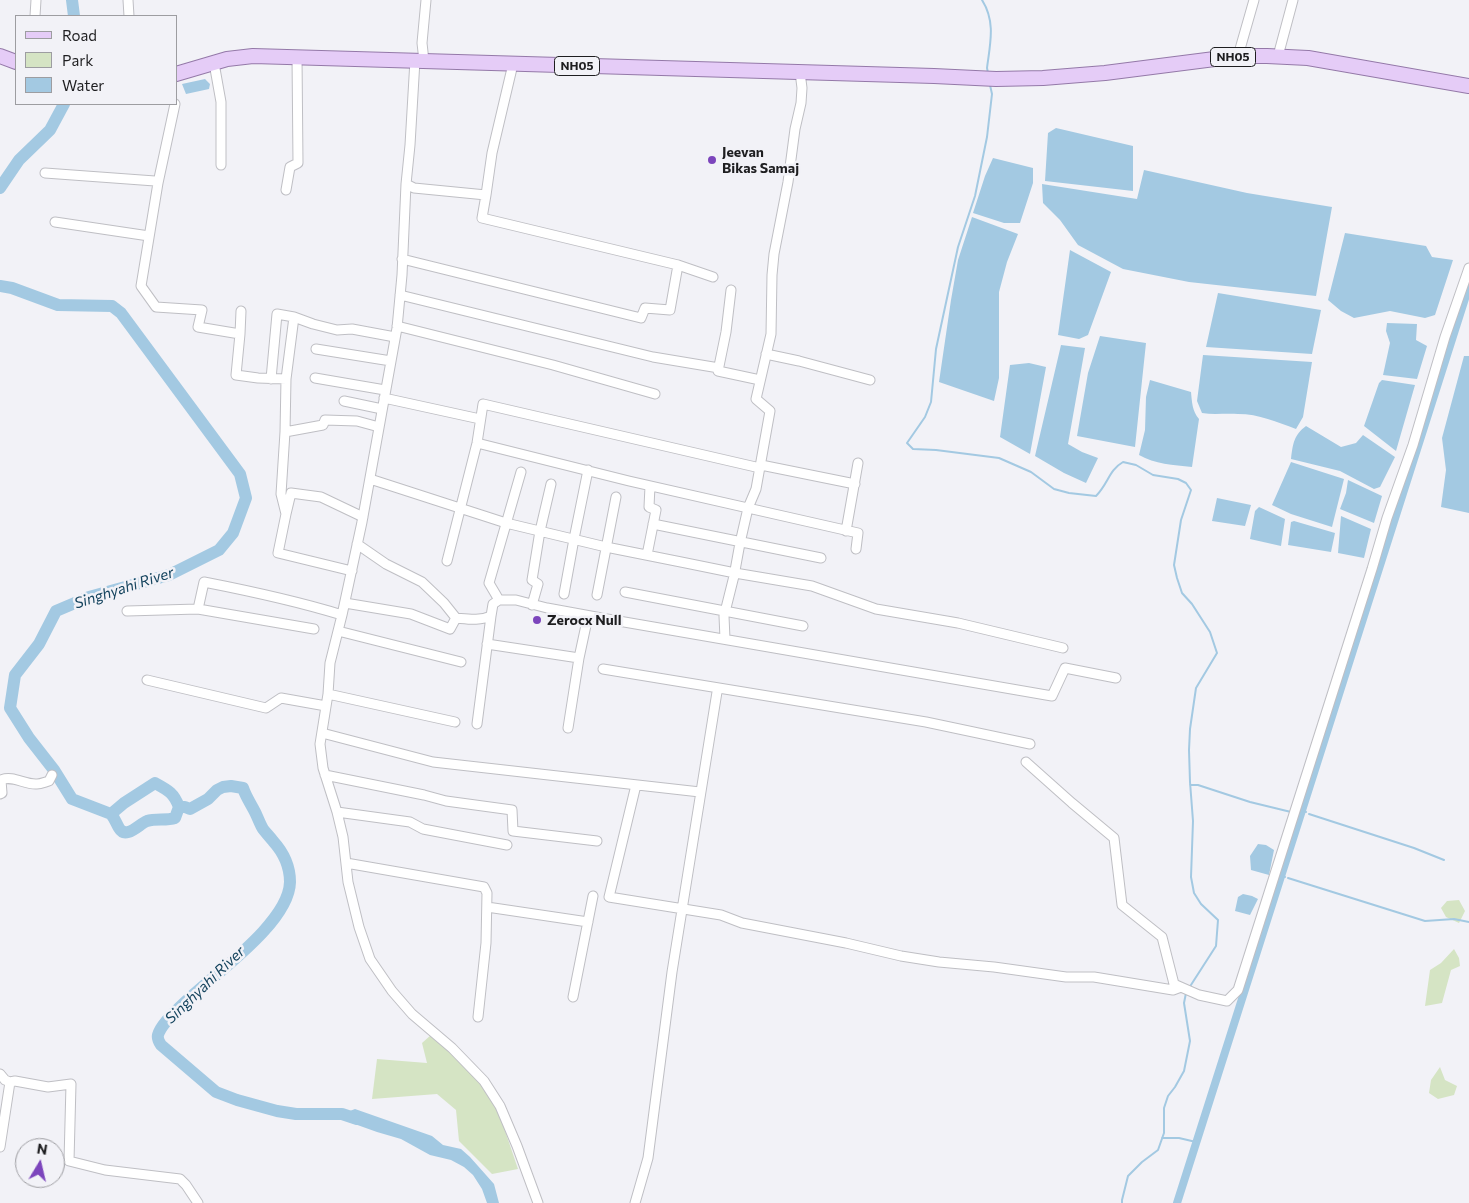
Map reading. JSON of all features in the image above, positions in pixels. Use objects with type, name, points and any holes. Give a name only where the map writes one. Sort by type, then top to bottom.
[{"type":"main road","points":[[0,56],[15,62]]},
{"type":"main road","name":"NH05","points":[[178,73],[227,59],[254,56],[996,79],[1043,78],[1106,73],[1238,56],[1278,56],[1308,58],[1469,86]]},
{"type":"street","points":[[35,15],[36,0]]},
{"type":"street","points":[[128,0],[129,15]]},
{"type":"street","points":[[426,0],[406,184],[397,326],[358,544],[330,663],[328,694],[320,744],[323,768],[343,837],[348,882],[359,928],[370,959],[392,991],[412,1014],[452,1048],[484,1081],[500,1106],[538,1203]]},
{"type":"street","points":[[1238,56],[1254,0]]},
{"type":"street","points":[[1278,56],[1293,0]]},
{"type":"street","points":[[286,190],[290,167],[298,163],[297,57]]},
{"type":"street","points":[[214,62],[221,102],[221,165]]},
{"type":"street","points":[[513,64],[492,153],[482,218],[678,265],[713,277]]},
{"type":"street","points":[[725,639],[724,616],[748,508],[756,488],[770,411],[756,399],[771,334],[774,254],[801,103],[800,72]]},
{"type":"street","points":[[175,105],[158,183],[141,286],[156,307],[202,310],[198,327],[240,334]]},
{"type":"street","points":[[45,173],[155,181],[158,183]]},
{"type":"street","points":[[406,184],[414,188],[486,195]]},
{"type":"street","points":[[55,222],[149,236]]},
{"type":"street","points":[[402,259],[641,318],[645,308],[670,310],[678,265]]},
{"type":"street","points":[[1026,762],[1114,838],[1122,905],[1162,937],[1174,984],[1199,995],[1227,1000],[1238,990],[1387,518],[1413,445],[1445,337],[1469,268]]},
{"type":"street","points":[[731,290],[726,332],[718,371],[760,380]]},
{"type":"street","points":[[400,295],[653,357],[719,368]]},
{"type":"street","points":[[241,311],[236,376],[286,379]]},
{"type":"street","points":[[271,379],[277,314],[337,330],[352,330],[395,337]]},
{"type":"street","points":[[286,514],[281,494],[286,379],[294,317]]},
{"type":"street","points":[[397,326],[553,365],[655,394]]},
{"type":"street","points":[[316,349],[391,361]]},
{"type":"street","points":[[766,354],[870,380]]},
{"type":"street","points":[[315,378],[480,419]]},
{"type":"street","points":[[344,401],[382,409]]},
{"type":"street","points":[[446,562],[477,443],[484,404],[760,466],[854,484]]},
{"type":"street","points":[[285,432],[323,425],[325,420],[357,421],[379,427]]},
{"type":"street","points":[[477,443],[650,486],[858,533],[856,549]]},
{"type":"street","points":[[846,531],[858,464]]},
{"type":"street","points":[[564,594],[588,470]]},
{"type":"street","points":[[499,600],[489,583],[521,472]]},
{"type":"street","points":[[370,479],[506,523],[606,547],[735,573],[812,586],[876,608],[958,623],[1064,648]]},
{"type":"street","points":[[532,604],[538,584],[532,580],[540,531],[551,484]]},
{"type":"street","points":[[647,555],[656,510],[649,507],[650,486]]},
{"type":"street","points":[[352,571],[278,553],[292,493],[321,497],[363,517]]},
{"type":"street","points":[[597,595],[616,498]]},
{"type":"street","points":[[653,524],[821,558]]},
{"type":"street","points":[[358,544],[386,564],[422,582],[444,603],[456,618],[472,620],[485,619],[491,616]]},
{"type":"street","points":[[198,609],[204,582],[311,606],[342,615]]},
{"type":"street","points":[[625,592],[803,626]]},
{"type":"street","points":[[477,724],[493,604],[499,600],[516,600],[588,616],[1052,696],[1065,668],[1116,678]]},
{"type":"street","points":[[345,603],[411,614],[450,628],[456,618]]},
{"type":"street","points":[[127,612],[198,609],[314,628]]},
{"type":"street","points":[[568,728],[588,616]]},
{"type":"street","points":[[338,631],[461,662]]},
{"type":"street","points":[[487,644],[579,658]]},
{"type":"street","points":[[603,669],[926,722],[1030,744]]},
{"type":"street","points":[[146,680],[266,708],[280,698],[326,706]]},
{"type":"street","points":[[635,1203],[648,1158],[672,972],[717,692]]},
{"type":"street","points":[[328,694],[455,722]]},
{"type":"street","points":[[322,733],[433,762],[700,792]]},
{"type":"street","points":[[325,775],[424,794],[446,801],[512,810],[514,831],[597,841]]},
{"type":"street","points":[[0,794],[2,793],[1,780],[7,777],[26,783],[37,784],[49,781],[52,776]]},
{"type":"street","points":[[636,785],[609,897],[721,915],[742,924],[939,962],[1066,977],[1094,977],[1173,990],[1181,987]]},
{"type":"street","points":[[337,812],[410,822],[423,829],[507,845]]},
{"type":"street","points":[[346,863],[484,887],[488,893],[486,943],[478,1017]]},
{"type":"street","points":[[573,997],[593,896]]},
{"type":"street","points":[[487,907],[588,922]]},
{"type":"street","points":[[0,1074],[5,1080],[10,1082],[15,1081],[48,1087],[71,1084],[69,1161],[105,1170],[180,1179],[186,1184],[198,1203]]},
{"type":"street","points":[[0,1147],[10,1082]]},
{"type":"green space","points":[[1459,900],[1465,911],[1459,923],[1446,917],[1441,908],[1447,901]]},
{"type":"green space","points":[[1454,949],[1459,958],[1460,966],[1451,970],[1442,1003],[1425,1006],[1430,970],[1441,963]]},
{"type":"green space","points":[[431,1035],[453,1054],[482,1084],[498,1110],[518,1169],[492,1174],[459,1141],[456,1110],[437,1094],[372,1099],[377,1059],[427,1063],[422,1043]]},
{"type":"green space","points":[[1440,1067],[1445,1080],[1457,1086],[1454,1095],[1438,1099],[1429,1093],[1431,1080]]},
{"type":"water","points":[[205,79],[210,84],[209,89],[186,94],[182,84]]},
{"type":"water","points":[[1056,128],[1133,146],[1133,191],[1045,181],[1048,133]]},
{"type":"water","points":[[993,158],[1033,168],[1033,183],[1020,223],[1004,223],[973,213]]},
{"type":"water","points":[[1144,170],[1247,193],[1332,207],[1316,296],[1189,282],[1123,269],[1078,245],[1060,220],[1043,203],[1042,184],[1137,199]]},
{"type":"water","points":[[972,217],[1018,234],[1007,262],[999,292],[999,378],[994,401],[939,382],[958,260]]},
{"type":"water","points":[[1345,233],[1426,246],[1432,257],[1453,260],[1435,315],[1425,318],[1390,311],[1354,318],[1341,311],[1328,300]]},
{"type":"water","points":[[1070,250],[1111,272],[1088,335],[1079,339],[1058,335]]},
{"type":"water","points":[[1218,293],[1321,310],[1312,354],[1206,347]]},
{"type":"water","points":[[1387,323],[1417,324],[1416,340],[1427,346],[1417,379],[1383,375],[1390,343],[1386,331]]},
{"type":"water","points":[[1100,336],[1146,343],[1135,447],[1077,436],[1088,373]]},
{"type":"water","points":[[1061,345],[1085,348],[1068,444],[1098,458],[1086,483],[1035,456]]},
{"type":"water","points":[[1203,355],[1312,362],[1303,417],[1296,429],[1253,415],[1202,413],[1197,401]]},
{"type":"water","points":[[1464,356],[1469,356],[1469,513],[1441,507],[1446,470],[1442,438]]},
{"type":"water","points":[[1029,363],[1046,367],[1030,454],[1000,437],[1010,365]]},
{"type":"water","points":[[1150,380],[1191,392],[1194,410],[1199,419],[1192,467],[1171,465],[1139,455],[1145,430],[1146,397]]},
{"type":"water","points":[[1382,380],[1415,385],[1396,451],[1364,426],[1379,383]]},
{"type":"water","points":[[1306,426],[1341,447],[1356,443],[1363,435],[1395,457],[1380,487],[1374,489],[1340,471],[1291,459],[1295,440]]},
{"type":"water","points":[[1291,462],[1344,479],[1332,527],[1291,514],[1272,505]]},
{"type":"water","points":[[1348,480],[1382,496],[1374,523],[1340,509],[1346,493]]},
{"type":"water","points":[[1217,498],[1251,505],[1245,526],[1212,521]]},
{"type":"water","points":[[1259,507],[1285,519],[1281,546],[1250,539],[1255,511]]},
{"type":"water","points":[[1341,516],[1371,529],[1364,558],[1338,553]]},
{"type":"water","points":[[1294,521],[1335,533],[1331,552],[1288,545],[1291,522]]},
{"type":"water","points":[[1258,844],[1266,845],[1274,850],[1269,875],[1251,870],[1250,856]]},
{"type":"water","points":[[1243,894],[1258,899],[1250,915],[1235,911],[1238,897]]},
{"type":"water","points":[[355,1109],[432,1136],[443,1145],[461,1149],[494,1184],[499,1203],[487,1203],[482,1189],[473,1175],[464,1167],[451,1160],[430,1155],[401,1139],[349,1122],[342,1114]]},
{"type":"waterway","name":"Singhyahi River","points":[[72,0],[74,15]]},
{"type":"waterway","points":[[982,0],[991,25],[988,73]]},
{"type":"waterway","points":[[990,85],[992,94],[987,137],[975,196],[958,247],[936,349],[931,402],[925,417],[907,443],[913,449],[999,458],[1031,472],[1054,489],[1069,493],[1096,496],[1111,473],[1123,462],[1136,465],[1153,475],[1178,479],[1186,483],[1191,490],[1181,520],[1174,565],[1182,593],[1192,604],[1210,632],[1217,653],[1196,688],[1190,729],[1190,782],[1193,821],[1191,877],[1194,893],[1201,904],[1218,920],[1216,946],[1189,988]]},
{"type":"waterway","name":"Singhyahi River","points":[[0,188],[19,160],[50,130],[63,105]]},
{"type":"waterway","name":"Singhyahi River","points":[[0,286],[12,288],[58,305],[112,306],[121,313],[240,474],[246,498],[233,533],[219,550],[169,575],[89,597],[56,611],[39,644],[15,675],[10,708],[72,799],[111,814],[124,803],[155,783],[170,792],[179,807],[190,809],[208,799],[223,787],[243,788],[263,829],[277,845],[285,860],[290,882],[286,899],[276,916],[262,933],[167,1020],[159,1031],[158,1040],[161,1045],[216,1092],[277,1111],[296,1114],[342,1114],[357,1119]]},
{"type":"waterway","points":[[1177,1203],[1469,286]]},
{"type":"waterway","points":[[1190,785],[1198,785],[1250,802],[1291,812]]},
{"type":"waterway","name":"Singhyahi River","points":[[111,814],[119,828],[122,831],[129,832],[147,821],[175,818],[179,807]]},
{"type":"waterway","points":[[1302,811],[1306,812]]},
{"type":"waterway","points":[[1309,814],[1414,848],[1444,860]]},
{"type":"waterway","points":[[1281,876],[1285,877]]},
{"type":"waterway","points":[[1288,878],[1425,921],[1454,919],[1469,922]]},
{"type":"waterway","points":[[1122,1203],[1128,1176],[1158,1150],[1164,1133],[1164,1108],[1168,1096],[1184,1071],[1190,1041],[1184,1003],[1186,993]]},
{"type":"waterway","points":[[1162,1138],[1179,1138],[1196,1142]]},
{"type":"place","name":"Jeevan Bikas Samaj","points":[[712,160]]},
{"type":"place","name":"Zerocx Null","points":[[537,620]]}]
